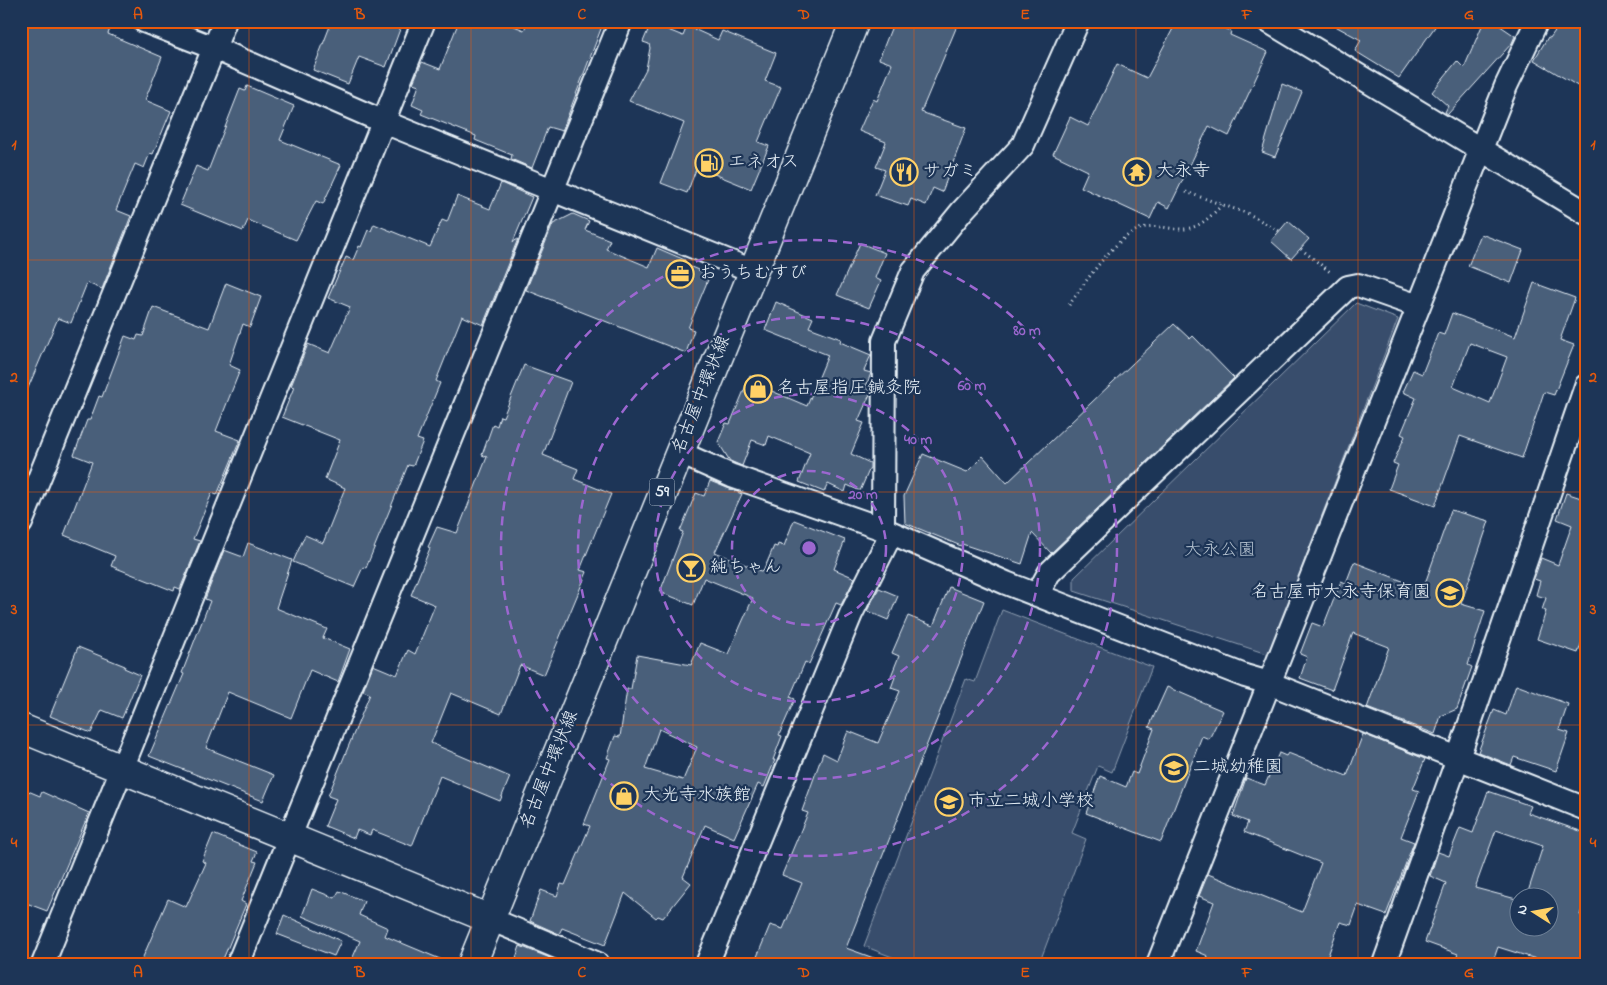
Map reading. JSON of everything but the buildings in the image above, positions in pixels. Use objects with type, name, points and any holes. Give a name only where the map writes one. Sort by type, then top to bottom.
[{"type":"main road","name":"名古屋中環状線","points":[[472,964],[678,452],[855,21]]},
{"type":"main road","points":[[21,728],[490,918]]},
{"type":"street","points":[[144,21],[214,48],[384,122],[753,271]]},
{"type":"street","points":[[21,523],[225,21]]},
{"type":"street","points":[[43,964],[424,21]]},
{"type":"street","points":[[238,964],[620,21]]},
{"type":"street","points":[[707,964],[851,614],[887,532],[884,341],[913,270],[962,211],[1023,145],[1078,21]]},
{"type":"street","points":[[1268,21],[1586,214]]},
{"type":"street","points":[[1158,964],[1506,86],[1537,21]]},
{"type":"street","points":[[1037,595],[1049,573],[1348,287],[1358,285],[1418,306]]},
{"type":"street","points":[[1384,964],[1458,758],[1586,386]]},
{"type":"street","points":[[678,452],[732,476],[887,532],[1037,595],[1245,676],[1269,683],[1586,809]]},
{"type":"street","points":[[490,918],[598,964]]},
{"type":"path","points":[[1186,192],[1249,214],[1279,231]]},
{"type":"path","points":[[1069,305],[1102,261],[1120,242],[1142,228],[1165,226],[1180,229],[1195,227],[1210,217],[1222,205]]},
{"type":"path","points":[[1301,249],[1348,287]]},
{"type":"green space","name":"大永公園","points":[[1356,303],[1398,319],[1305,559],[1286,615],[1267,654],[1074,591],[1074,578]]},
{"type":"green space","points":[[1002,610],[1152,667],[1112,772],[1098,766],[1072,833],[1086,839],[1039,964],[910,964],[864,946],[966,679],[975,682]]},
{"type":"place","name":"エネオス","points":[[709,163]]},
{"type":"place","name":"サガミ","points":[[904,172]]},
{"type":"place","name":"大永寺","points":[[1137,172]]},
{"type":"place","name":"おうちむすび","points":[[680,274]]},
{"type":"place","name":"名古屋指圧鍼灸院","points":[[758,389]]},
{"type":"place","name":"純ちゃん","points":[[691,568]]},
{"type":"place","name":"名古屋市大永寺保育園","points":[[1450,593]]},
{"type":"place","name":"二城幼稚園","points":[[1174,768]]},
{"type":"place","name":"大光寺水族館","points":[[624,796]]},
{"type":"place","name":"市立二城小学校","points":[[949,802]]}]
